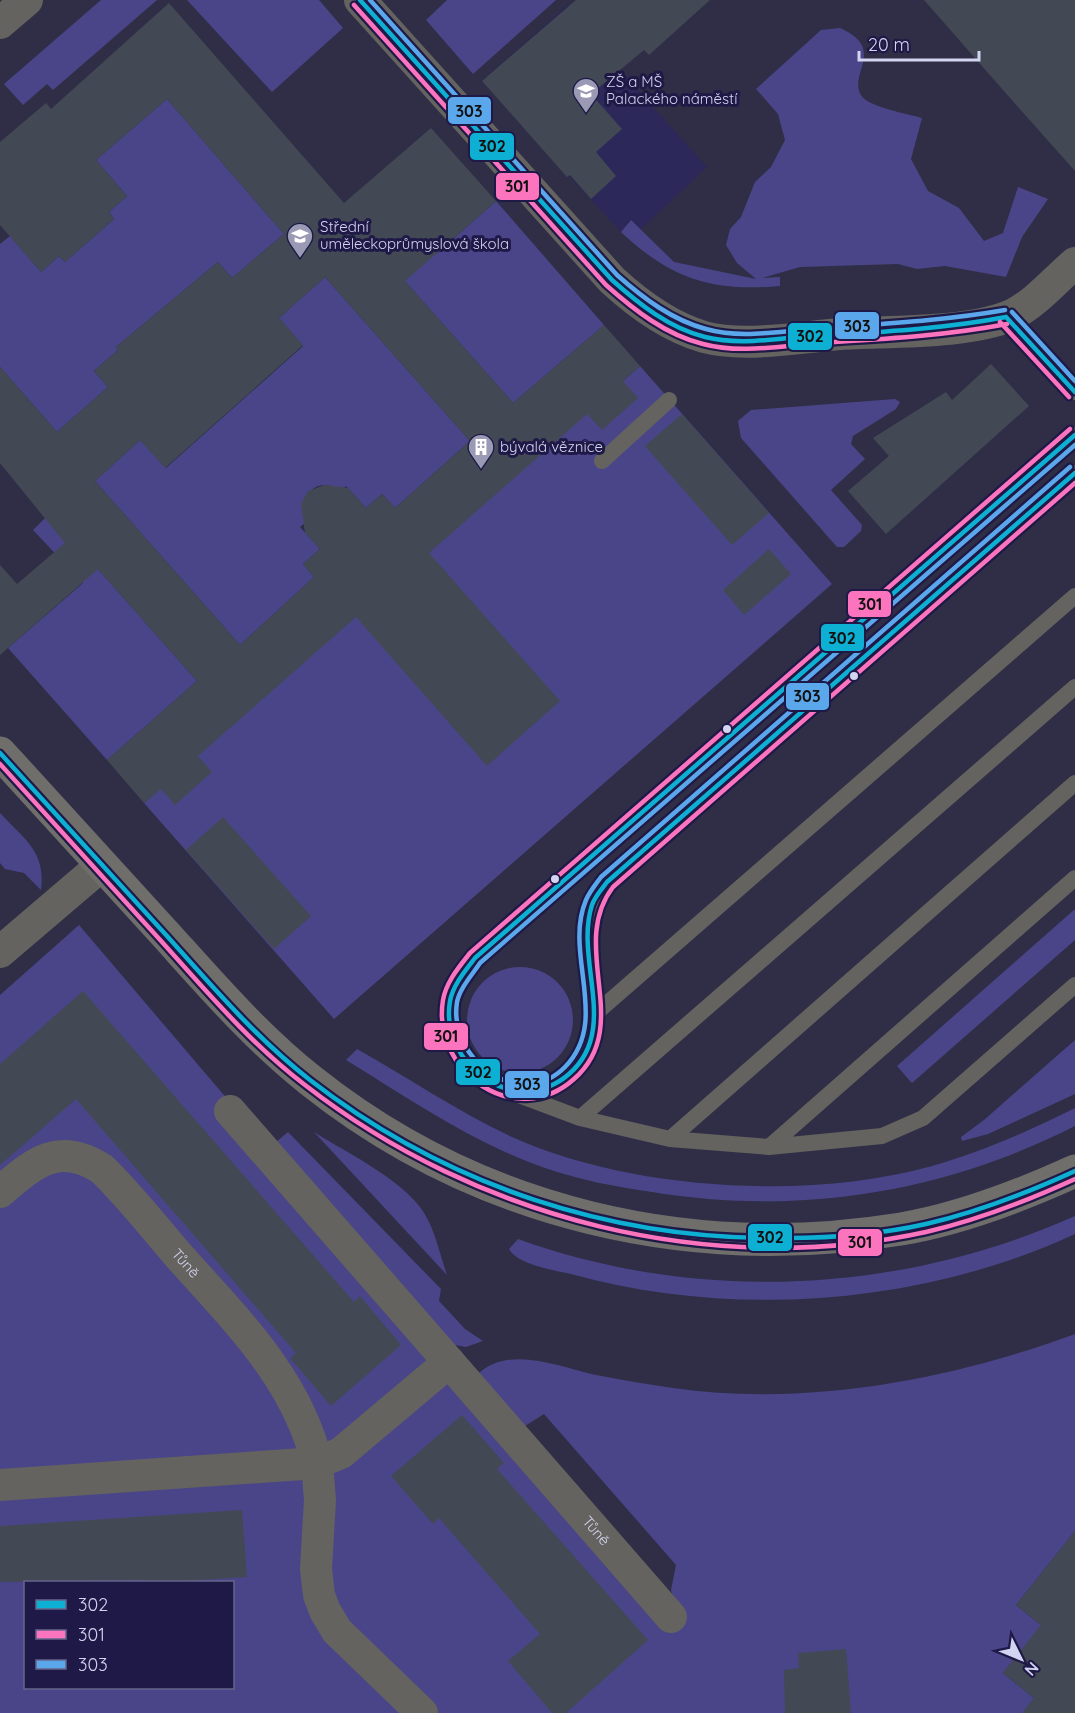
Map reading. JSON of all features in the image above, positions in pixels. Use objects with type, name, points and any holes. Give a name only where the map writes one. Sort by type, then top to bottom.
[{"type":"main road","points":[[0,753],[224,999],[268,1043],[336,1100],[442,1164],[536,1203],[582,1218],[691,1237],[754,1241],[828,1238],[903,1229],[963,1214],[1022,1195],[1075,1171]]},
{"type":"street","points":[[0,23],[27,0]]},
{"type":"street","points":[[360,0],[612,280],[641,304],[679,327],[705,337],[748,340],[964,326],[1006,317],[1019,311],[1075,263]]},
{"type":"street","points":[[0,951],[102,866]]},
{"type":"street","name":"Tůně","points":[[230,1110],[671,1617]]},
{"type":"street","name":"Tůně","points":[[0,1192],[33,1164],[50,1158],[73,1156],[102,1169],[258,1345],[285,1383],[308,1431],[317,1463],[320,1500],[316,1569],[319,1594],[329,1621],[422,1713]]},
{"type":"street","points":[[0,1485],[317,1463],[341,1453],[449,1362]]},
{"type":"lane","points":[[1006,317],[1075,392]]},
{"type":"lane","points":[[602,461],[669,400]]},
{"type":"lane","points":[[1075,435],[475,958],[456,983],[450,1000],[448,1026],[457,1052],[470,1069],[495,1086],[580,1118],[670,1139],[769,1146],[882,1136],[923,1118],[1075,986]]},
{"type":"lane","points":[[512,1092],[540,1089],[570,1074],[582,1060],[591,1043],[596,1013],[590,969],[589,920],[593,901],[607,882],[1075,473]]},
{"type":"lane","points":[[596,1013],[1075,596]]},
{"type":"lane","points":[[580,1118],[1075,687]]},
{"type":"lane","points":[[670,1139],[1075,783]]},
{"type":"lane","points":[[769,1146],[1075,878]]},
{"type":"shaded area","points":[[101,0],[157,0],[53,90],[47,84],[23,105],[4,84]]},
{"type":"shaded area","points":[[187,0],[319,0],[343,28],[272,92]]},
{"type":"shaded area","points":[[447,0],[556,0],[473,74],[426,20]]},
{"type":"shaded area","name":"ZŠ a MŠ Palackého náměstí","points":[[568,5],[620,70],[707,167],[641,229],[631,221],[621,232],[482,81]]},
{"type":"shaded area","points":[[840,28],[854,36],[861,44],[864,53],[858,87],[861,95],[871,103],[922,118],[911,159],[928,191],[959,208],[984,241],[1003,233],[1018,187],[1048,199],[1022,237],[1006,277],[945,266],[917,269],[898,264],[800,267],[762,278],[780,277],[780,286],[734,287],[694,279],[675,271],[639,248],[621,232],[631,220],[674,262],[756,279],[737,263],[726,245],[730,229],[741,217],[755,182],[771,167],[785,140],[778,114],[756,89],[821,30]]},
{"type":"shaded area","points":[[167,99],[284,234],[232,278],[218,262],[116,347],[118,350],[94,371],[108,387],[57,432],[0,367],[0,244],[10,236],[41,272],[59,256],[65,262],[114,219],[109,212],[127,196],[96,160]]},
{"type":"shaded area","points":[[496,201],[604,325],[513,403],[380,253],[436,254]]},
{"type":"shaded area","points":[[325,277],[470,441],[395,508],[382,494],[366,508],[346,486],[341,491],[324,485],[310,491],[303,505],[305,523],[300,527],[320,549],[303,564],[314,577],[240,645],[95,481],[140,440],[166,468],[303,346],[279,318]]},
{"type":"shaded area","points":[[640,366],[832,584],[334,1019],[144,803]]},
{"type":"shaded area","points":[[895,399],[900,402],[896,409],[853,436],[851,444],[865,459],[831,490],[862,525],[861,531],[844,547],[837,547],[741,438],[738,421],[751,410]]},
{"type":"shaded area","points":[[46,517],[53,518],[197,681],[107,760],[8,648],[83,583],[33,530]]},
{"type":"shaded area","points":[[0,813],[37,855],[42,877],[41,890],[24,873],[5,869],[0,863]]},
{"type":"shaded area","points":[[1075,909],[1075,940],[912,1083],[897,1066]]},
{"type":"shaded area","points":[[79,925],[269,1148],[288,1132],[441,1289],[439,1301],[465,1329],[483,1341],[466,1347],[450,1344],[680,1625],[671,1590],[676,1565],[544,1414],[525,1426],[479,1373],[505,1360],[520,1359],[551,1363],[596,1375],[673,1388],[723,1393],[774,1394],[826,1391],[877,1385],[978,1365],[1075,1334],[1075,1531],[1016,1605],[1042,1626],[1003,1673],[1035,1699],[1023,1713],[0,1713],[0,995]]},
{"type":"shaded area","points":[[520,967],[540,971],[557,983],[569,1000],[573,1020],[569,1040],[557,1057],[540,1069],[520,1073],[500,1069],[483,1057],[471,1040],[467,1020],[471,1000],[483,983],[500,971]]},
{"type":"shaded area","points":[[1075,1040],[1075,1094],[988,1134],[962,1141],[961,1137],[984,1120]]},
{"type":"shaded area","points":[[357,1049],[453,1106],[512,1137],[559,1155],[610,1169],[664,1179],[775,1186],[831,1184],[883,1177],[932,1166],[987,1148],[1075,1108],[1075,1126],[1025,1149],[974,1168],[922,1183],[869,1193],[815,1199],[761,1201],[707,1199],[598,1183],[518,1158],[443,1120],[346,1060]]},
{"type":"shaded area","points":[[314,1132],[378,1171],[409,1195],[421,1208],[429,1222],[447,1275]]},
{"type":"shaded area","points":[[1075,1216],[1075,1234],[1016,1258],[954,1277],[891,1290],[826,1297],[761,1300],[697,1297],[633,1288],[537,1266],[520,1259],[509,1249],[518,1239],[587,1260],[657,1274],[728,1281],[799,1281],[870,1275],[940,1262],[1008,1242]]},
{"type":"building","points":[[576,0],[710,0],[649,55],[644,50],[591,94],[622,129],[596,152],[616,176],[591,199],[570,175],[567,177],[482,81]]},
{"type":"building","points":[[924,0],[1075,0],[1075,171],[1018,107]]},
{"type":"building","points":[[169,3],[344,203],[431,128],[496,201],[405,281],[513,403],[604,325],[640,366],[623,381],[638,398],[602,430],[587,414],[429,553],[560,701],[487,766],[356,617],[198,756],[212,772],[175,805],[161,789],[144,803],[107,760],[197,681],[98,569],[0,655],[0,565],[17,584],[65,543],[0,463],[0,367],[57,432],[108,387],[94,371],[118,350],[116,347],[218,262],[232,278],[284,234],[167,99],[96,160],[127,196],[109,212],[114,219],[65,262],[59,256],[41,272],[0,225],[0,142],[46,103],[51,109]],"holes":[[[325,277],[470,441],[395,508],[382,494],[366,508],[348,488],[325,485],[308,491],[301,504],[305,533],[320,549],[303,564],[314,577],[240,645],[95,481],[140,440],[165,468],[303,345],[279,318]]]},
{"type":"building","points":[[991,364],[1029,406],[886,534],[848,491],[889,456],[873,438],[946,392],[952,400]]},
{"type":"building","points":[[682,414],[769,513],[732,545],[645,446]]},
{"type":"building","points":[[769,549],[791,574],[744,615],[723,590]]},
{"type":"building","points":[[223,817],[311,916],[274,949],[186,850]]},
{"type":"building","points":[[83,991],[354,1302],[360,1296],[401,1345],[331,1406],[290,1358],[296,1353],[76,1099],[0,1165],[0,1064]]},
{"type":"building","points":[[462,1415],[504,1463],[497,1469],[648,1640],[566,1713],[552,1713],[508,1661],[540,1634],[439,1518],[433,1524],[391,1476]]},
{"type":"building","points":[[242,1510],[247,1577],[185,1581],[0,1582],[0,1526]]},
{"type":"building","points":[[1075,1531],[1075,1713],[1022,1713],[1034,1698],[1003,1673],[1041,1625],[1016,1605]]},
{"type":"building","points":[[846,1649],[851,1713],[785,1713],[784,1670],[799,1668],[798,1653]]},
{"type":"transit line","name":"302","points":[[360,0],[612,280],[644,306],[679,328],[719,340],[746,341],[911,330],[1006,317]]},
{"type":"transit line","name":"303","points":[[370,0],[617,275],[648,300],[681,320],[719,332],[760,334],[934,320],[1005,310]]},
{"type":"transit line","name":"301","points":[[354,5],[606,285],[628,304],[663,328],[703,344],[745,349],[912,336],[1007,324]]},
{"type":"transit line","name":"303","points":[[1012,312],[1075,381]]},
{"type":"transit line","name":"302","points":[[1006,317],[1075,392]]},
{"type":"transit line","name":"301","points":[[1000,322],[1069,397]]},
{"type":"transit line","name":"301","points":[[1070,429],[470,953],[450,981],[443,1000],[443,1026],[450,1050],[464,1070],[482,1086],[504,1096],[527,1099],[551,1093],[574,1079],[591,1058],[599,1035],[601,1010],[596,935],[601,910],[613,887],[1075,483]]},
{"type":"transit line","name":"302","points":[[1075,435],[475,958],[463,973],[450,1001],[450,1024],[456,1046],[469,1064],[486,1079],[505,1088],[526,1091],[548,1087],[569,1074],[584,1056],[592,1037],[594,1016],[588,926],[593,902],[607,882],[1075,473]]},
{"type":"transit line","name":"303","points":[[1070,467],[601,877],[586,900],[580,921],[579,942],[586,1008],[584,1029],[578,1049],[565,1067],[547,1080],[527,1084],[508,1082],[490,1073],[475,1060],[464,1043],[457,1023],[457,1002],[463,987],[480,963],[1075,445]]},
{"type":"transit line","name":"302","points":[[0,753],[218,992],[290,1064],[363,1117],[418,1150],[475,1177],[535,1200],[596,1217],[658,1229],[722,1236],[787,1238],[857,1235],[926,1224],[1002,1201],[1075,1171]]},
{"type":"transit line","name":"301","points":[[0,764],[213,998],[285,1069],[372,1132],[444,1171],[520,1203],[599,1226],[680,1241],[762,1248],[845,1245],[926,1232],[964,1222],[1075,1179]]},
{"type":"place","name":"ZŠ a MŠ Palackého náměstí","points":[[586,114]]},
{"type":"place","name":"Střední uměleckoprůmyslová škola","points":[[300,259]]},
{"type":"place","name":"bývalá věznice","points":[[481,470]]}]
